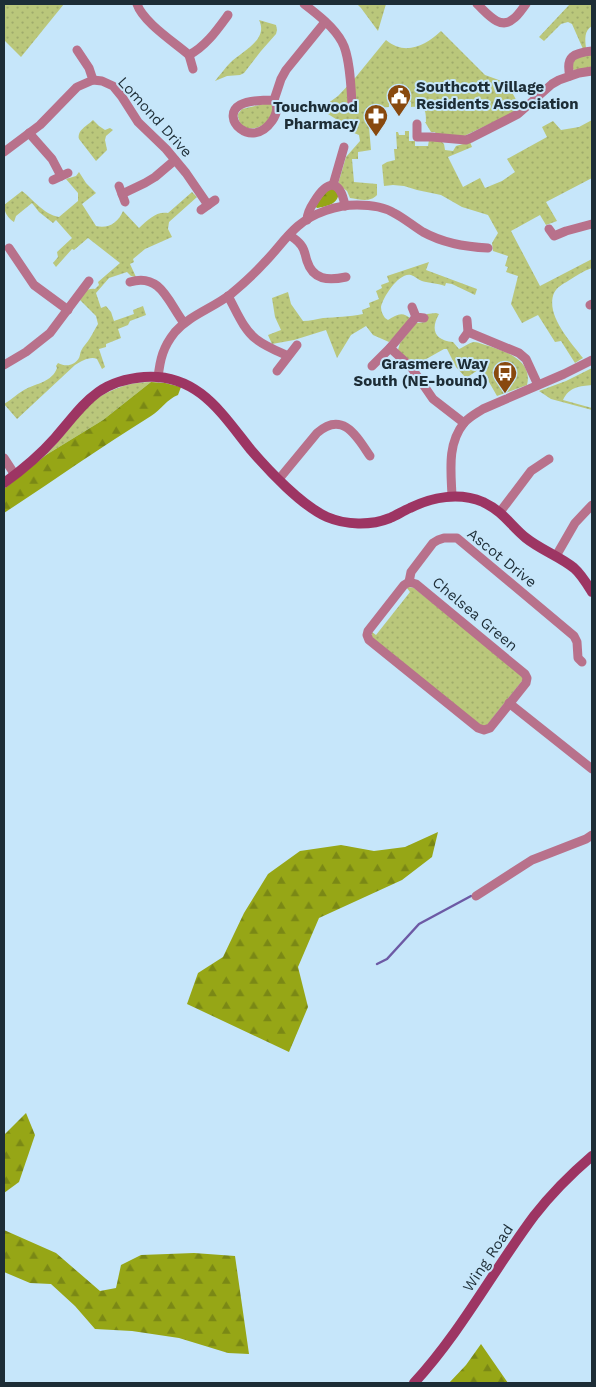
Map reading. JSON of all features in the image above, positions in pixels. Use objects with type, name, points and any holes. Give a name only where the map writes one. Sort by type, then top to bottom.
[{"type":"street","points":[[137,4],[139,11],[146,18],[189,55],[193,69]]},
{"type":"street","points":[[304,4],[325,22],[343,44],[349,66],[352,104]]},
{"type":"street","points":[[477,4],[492,19],[507,23],[513,20],[526,4]]},
{"type":"street","points":[[189,55],[206,43],[226,22]]},
{"type":"street","points":[[274,100],[240,104],[232,115],[234,122],[247,133],[255,134],[268,126],[276,113],[277,104],[274,100],[281,79],[286,70],[325,22]]},
{"type":"street","name":"Lomond Drive","points":[[77,50],[89,68],[92,80]]},
{"type":"street","points":[[570,76],[568,66],[571,57],[576,54],[592,51]]},
{"type":"street","points":[[417,124],[417,137],[432,136],[466,140],[518,114],[559,80],[592,71]]},
{"type":"street","name":"Lomond Drive","points":[[4,152],[40,125],[77,87],[92,80],[102,81],[113,86],[138,122],[186,173],[208,205]]},
{"type":"street","points":[[29,133],[52,159],[61,177]]},
{"type":"street","points":[[334,185],[344,147]]},
{"type":"street","points":[[122,194],[146,183],[175,160]]},
{"type":"street","points":[[307,220],[306,217],[309,210],[319,192],[328,186],[334,185],[340,189],[344,197],[345,206]]},
{"type":"street","points":[[158,378],[163,351],[170,339],[184,324],[228,296],[266,262],[289,235],[307,220],[327,210],[354,205],[379,207],[393,212],[438,239],[474,251],[488,248]]},
{"type":"street","points":[[554,236],[566,230],[592,224]]},
{"type":"street","points":[[289,235],[302,246],[314,274],[322,278],[334,280],[346,277]]},
{"type":"street","points":[[9,248],[34,285],[68,310]]},
{"type":"street","points":[[4,365],[26,352],[50,333],[89,281]]},
{"type":"street","points":[[130,282],[151,281],[158,286],[184,324]]},
{"type":"street","points":[[228,296],[242,322],[254,338],[288,356]]},
{"type":"street","points":[[372,366],[420,318],[412,307]]},
{"type":"street","points":[[467,320],[465,336],[519,353],[526,359],[538,385]]},
{"type":"street","points":[[277,371],[297,345]]},
{"type":"street","points":[[390,348],[417,374],[433,399],[464,423]]},
{"type":"street","points":[[452,496],[450,463],[452,450],[456,437],[464,423],[483,409],[592,360]]},
{"type":"street","points":[[4,483],[40,454],[92,395],[105,387],[128,379],[158,378],[179,382],[207,397],[279,479],[316,512],[348,523],[368,523],[389,518],[423,502],[452,496],[465,497],[482,502],[500,512],[526,538],[575,570],[592,592]]},
{"type":"street","points":[[279,479],[318,433],[324,427],[331,425],[339,425],[352,430],[370,456]]},
{"type":"street","points":[[4,458],[15,475]]},
{"type":"street","points":[[500,512],[530,471],[544,459]]},
{"type":"street","points":[[556,556],[575,523],[592,505]]},
{"type":"street","name":"Ascot Drive","points":[[409,582],[411,572],[433,543],[444,538],[457,538],[560,629],[574,636],[577,642],[578,658],[582,662]]},
{"type":"street","name":"Chelsea Green","points":[[409,582],[416,584],[530,677],[485,734],[364,635],[404,585],[409,582]]},
{"type":"street","points":[[509,704],[592,769]]},
{"type":"street","points":[[476,896],[532,860],[592,835]]},
{"type":"street","name":"Wing Road","points":[[414,1383],[453,1336],[535,1215],[554,1192],[592,1156]]},
{"type":"green space","points":[[4,4],[64,4],[21,57],[4,40]]},
{"type":"green space","points":[[357,4],[386,4],[378,31],[361,8]]},
{"type":"green space","points":[[570,4],[592,4],[592,26],[586,33],[586,48],[583,49],[572,24],[568,22],[561,24],[544,41],[539,37]]},
{"type":"green space","points":[[259,20],[276,25],[276,34],[244,73],[227,76],[215,81],[230,63],[257,39],[261,27]]},
{"type":"green space","points":[[441,31],[485,75],[507,83],[521,109],[464,136],[431,132],[425,122],[426,114],[424,109],[411,107],[411,102],[389,103],[389,107],[376,108],[377,126],[369,127],[371,150],[358,152],[358,159],[352,159],[354,182],[377,184],[377,195],[368,200],[350,198],[347,191],[338,184],[346,157],[360,141],[359,135],[349,131],[347,126],[320,109],[338,96],[386,40],[400,47],[415,47],[422,45]]},
{"type":"green space","points":[[592,54],[592,68],[574,70],[571,68],[576,57]]},
{"type":"green space","points":[[268,103],[272,104],[273,112],[270,119],[258,127],[251,129],[244,127],[240,122],[238,114],[242,109]]},
{"type":"green space","points":[[93,120],[105,130],[110,128],[113,130],[106,136],[107,150],[96,161],[79,139],[81,131]]},
{"type":"green space","points":[[592,120],[592,178],[546,202],[557,221],[546,225],[540,215],[511,231],[540,286],[592,259],[592,268],[558,287],[552,301],[556,319],[583,358],[575,363],[561,341],[555,342],[538,315],[522,323],[511,304],[518,276],[506,272],[508,267],[505,266],[508,256],[493,251],[492,243],[498,233],[488,215],[462,207],[441,195],[404,186],[384,186],[382,165],[395,160],[394,149],[397,149],[396,132],[399,135],[405,135],[405,131],[409,131],[409,141],[415,141],[415,146],[428,146],[429,140],[442,142],[445,150],[453,151],[456,146],[470,142],[472,147],[448,157],[463,187],[480,178],[485,188],[502,181],[515,172],[507,159],[547,137],[542,127],[553,121],[561,130],[579,127]]},
{"type":"green space","points":[[79,172],[96,193],[82,204],[96,226],[100,227],[112,224],[123,211],[139,228],[156,215],[168,213],[192,192],[197,197],[169,222],[168,229],[172,237],[145,249],[133,259],[134,262],[130,264],[136,277],[131,276],[127,272],[109,278],[96,293],[101,308],[106,306],[111,312],[114,321],[134,314],[133,310],[143,306],[146,315],[130,321],[128,325],[118,329],[121,338],[99,349],[105,367],[102,369],[97,359],[94,358],[86,359],[75,365],[17,419],[4,404],[24,390],[44,382],[52,376],[58,363],[70,365],[77,361],[82,349],[98,324],[96,316],[80,300],[89,289],[95,289],[99,285],[98,282],[120,263],[88,238],[74,250],[72,249],[56,267],[53,263],[58,257],[57,252],[72,238],[56,220],[53,223],[39,212],[32,203],[16,216],[14,222],[7,215],[4,205],[22,191],[43,210],[59,217],[78,201],[78,193],[66,179],[76,176]]},
{"type":"green space","points":[[330,187],[339,193],[338,197],[331,204],[317,208],[315,206]]},
{"type":"green space","points":[[429,262],[426,270],[477,289],[475,295],[452,284],[446,283],[445,286],[406,275],[392,286],[381,307],[383,315],[388,320],[400,314],[411,319],[389,342],[373,335],[366,326],[351,335],[337,358],[326,330],[294,340],[272,344],[268,335],[281,330],[275,317],[272,298],[288,292],[291,304],[303,321],[363,314],[362,310],[370,307],[369,303],[379,299],[376,291],[382,288],[381,285],[389,282],[387,276]]},
{"type":"green space","points":[[427,314],[439,314],[435,325],[438,336],[453,342],[459,349],[476,342],[511,355],[526,370],[528,377],[527,385],[497,396],[481,368],[466,378],[456,367],[447,349],[412,367],[398,350],[400,343],[416,323],[426,322]]},
{"type":"green space","points":[[592,368],[592,385],[579,387],[568,392],[563,400],[592,408],[592,410],[551,399],[539,391],[566,381]]},
{"type":"green space","points":[[151,382],[103,420],[46,455],[83,409],[91,403],[106,393],[123,386]]},
{"type":"green space","points":[[151,382],[181,387],[178,395],[155,414],[4,513],[4,489],[46,455],[103,420]]},
{"type":"green space","points":[[407,588],[414,588],[521,674],[522,681],[487,725],[483,727],[372,639],[372,632],[376,635],[410,592]]},
{"type":"green space","points":[[438,832],[432,857],[402,880],[319,918],[298,967],[308,1007],[289,1052],[187,1004],[198,973],[223,957],[244,913],[268,874],[300,851],[341,845],[374,851],[405,847]]},
{"type":"green space","points":[[26,1113],[35,1135],[19,1182],[4,1193],[4,1135]]},
{"type":"green space","points":[[4,1230],[56,1253],[100,1291],[116,1288],[121,1265],[141,1255],[194,1253],[235,1256],[249,1354],[228,1353],[179,1338],[132,1331],[95,1329],[75,1306],[51,1284],[30,1283],[4,1272]]},
{"type":"green space","points":[[481,1344],[508,1383],[449,1383],[466,1365]]},
{"type":"waterway","points":[[377,964],[387,959],[419,924],[471,896]]},
{"type":"place","name":"Southcott Village Residents Association","points":[[399,117]]},
{"type":"place","name":"Touchwood Pharmacy","points":[[376,137]]},
{"type":"place","name":"Grasmere Way South (NE-bound)","points":[[505,394]]}]
